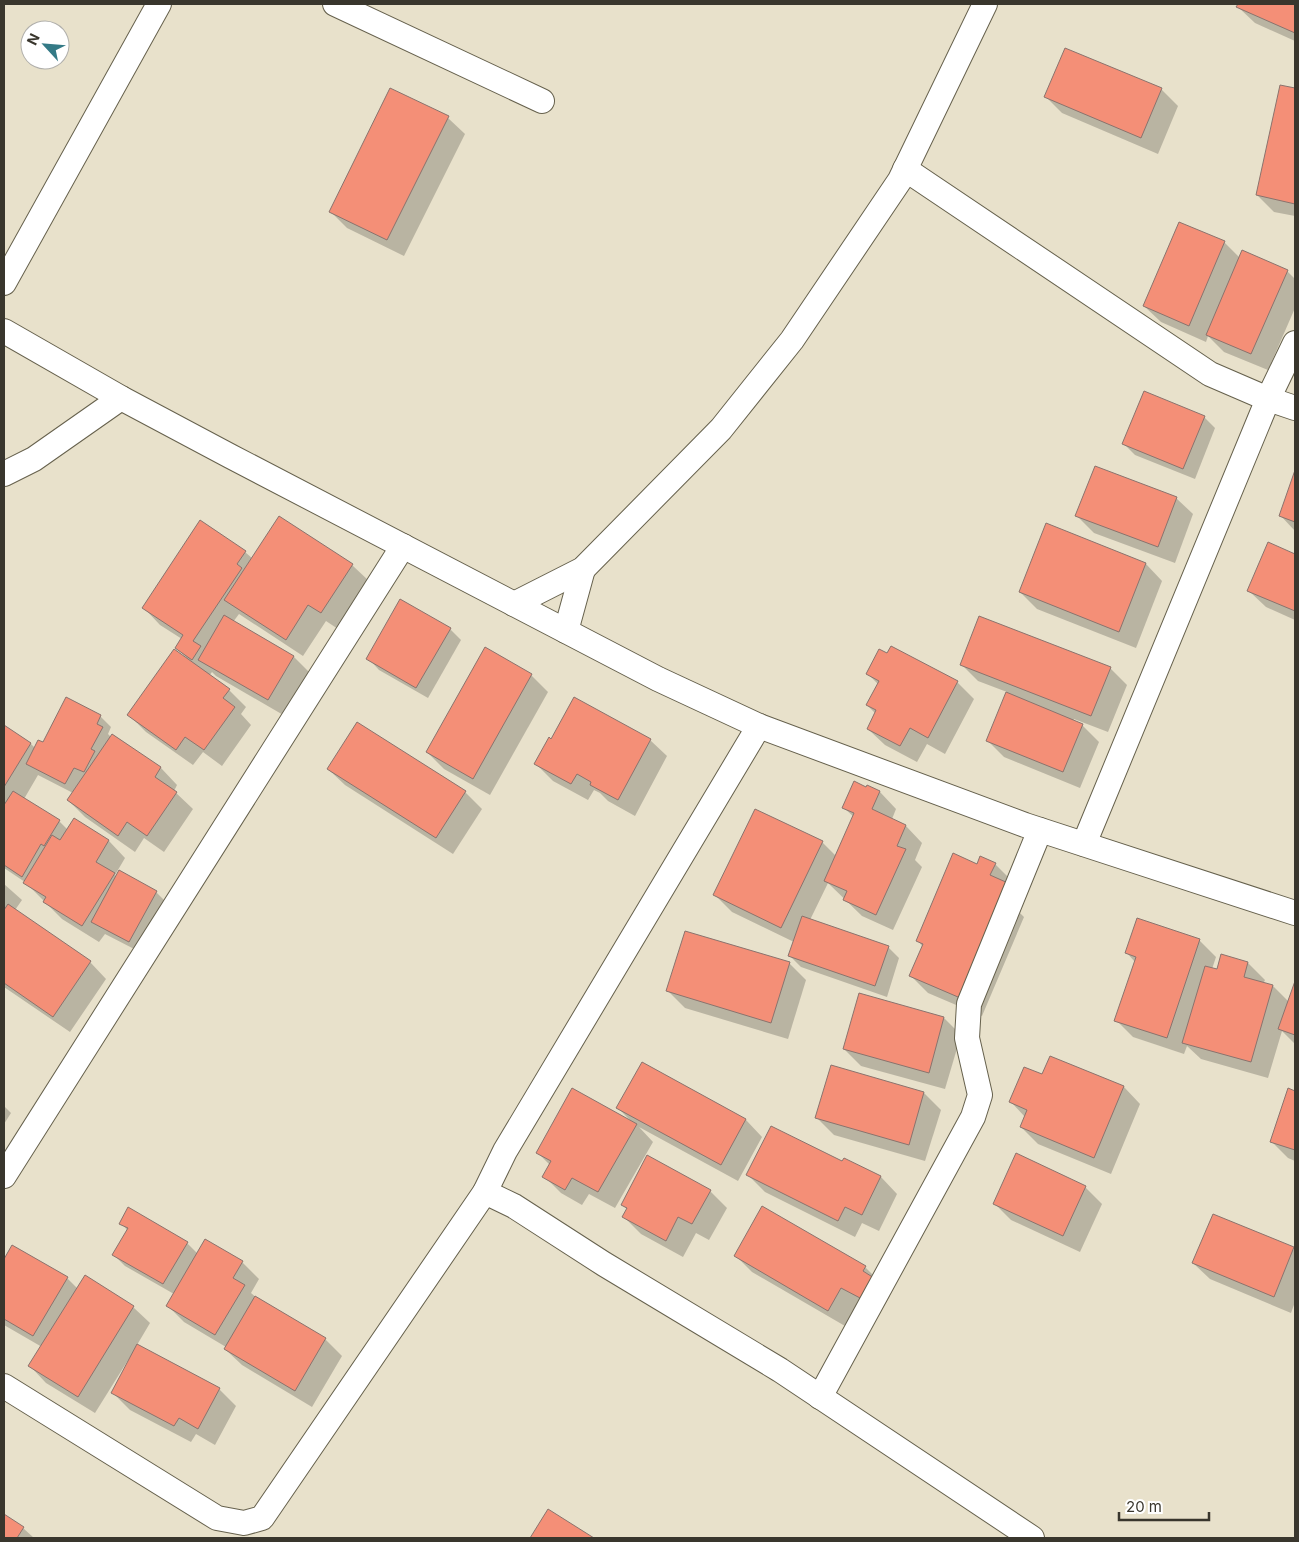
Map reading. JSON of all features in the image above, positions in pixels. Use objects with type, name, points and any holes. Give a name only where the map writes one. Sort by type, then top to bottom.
[{"type":"street","points":[[4,283],[159,4]]},
{"type":"street","points":[[335,4],[542,101]]},
{"type":"street","points":[[514,604],[583,569],[720,429],[792,340],[900,180],[985,4]]},
{"type":"street","points":[[905,169],[1210,374],[1268,399],[1295,408]]},
{"type":"street","points":[[4,331],[121,398],[403,546],[658,679],[759,726],[1040,830],[1295,913]]},
{"type":"street","points":[[1084,844],[1268,399],[1295,343]]},
{"type":"street","points":[[4,474],[34,459],[121,398]]},
{"type":"street","points":[[4,1176],[403,546]]},
{"type":"street","points":[[566,631],[583,569]]},
{"type":"street","points":[[4,1386],[217,1518],[252,1531],[485,1192],[510,1142],[759,726]]},
{"type":"street","points":[[820,1397],[973,1117],[980,1095],[968,1038],[969,1004],[1040,830]]},
{"type":"street","points":[[485,1192],[514,1206],[604,1264],[780,1370],[1032,1538]]},
{"type":"building","points":[[1238,4],[1295,4],[1295,33],[1236,7]]},
{"type":"building","points":[[1065,48],[1162,88],[1141,138],[1044,97]]},
{"type":"building","points":[[1280,85],[1295,88],[1295,204],[1256,195]]},
{"type":"building","points":[[390,88],[449,116],[387,240],[329,212]]},
{"type":"building","points":[[1179,222],[1225,241],[1189,326],[1143,306]]},
{"type":"building","points":[[1242,250],[1288,270],[1251,354],[1206,335]]},
{"type":"building","points":[[1144,391],[1205,416],[1183,469],[1122,444]]},
{"type":"building","points":[[1095,466],[1177,497],[1158,547],[1075,516]]},
{"type":"building","points":[[1295,470],[1295,522],[1279,516]]},
{"type":"building","points":[[279,516],[353,564],[321,613],[308,605],[286,640],[224,600]]},
{"type":"building","points":[[200,520],[246,551],[237,564],[242,568],[193,641],[201,646],[192,660],[175,648],[183,635],[142,608]]},
{"type":"building","points":[[1046,523],[1146,563],[1119,632],[1019,592]]},
{"type":"building","points":[[1268,542],[1295,554],[1295,611],[1247,591]]},
{"type":"building","points":[[400,599],[451,628],[416,688],[366,659]]},
{"type":"building","points":[[224,615],[294,656],[268,700],[198,660]]},
{"type":"building","points":[[979,616],[1111,667],[1091,716],[960,665]]},
{"type":"building","points":[[891,646],[958,681],[928,738],[910,728],[900,746],[867,729],[876,710],[866,705],[879,681],[866,674],[879,649],[887,653]]},
{"type":"building","points":[[485,647],[532,674],[473,779],[426,752]]},
{"type":"building","points":[[174,649],[230,689],[223,698],[235,707],[204,750],[185,737],[176,750],[127,715]]},
{"type":"building","points":[[1006,692],[1083,724],[1063,772],[986,741]]},
{"type":"building","points":[[66,697],[101,715],[97,724],[103,727],[91,749],[95,751],[84,772],[74,768],[65,784],[26,764],[38,740],[43,742]]},
{"type":"building","points":[[574,697],[651,739],[618,800],[590,785],[591,782],[577,774],[571,784],[534,764],[549,737],[551,739]]},
{"type":"building","points":[[357,722],[466,791],[436,838],[327,769]]},
{"type":"building","points":[[4,725],[31,743],[4,787]]},
{"type":"building","points":[[112,734],[161,767],[155,777],[177,792],[147,836],[127,822],[118,836],[67,800]]},
{"type":"building","points":[[854,781],[880,791],[872,809],[906,825],[897,846],[906,849],[876,915],[843,900],[847,891],[824,881],[854,813],[842,808]]},
{"type":"building","points":[[13,791],[60,820],[44,846],[41,844],[22,877],[4,865],[4,805]]},
{"type":"building","points":[[755,809],[823,841],[781,928],[713,895]]},
{"type":"building","points":[[74,818],[109,840],[96,862],[115,873],[82,926],[43,902],[46,897],[23,883],[52,835],[60,840]]},
{"type":"building","points":[[953,853],[977,864],[980,856],[996,863],[990,875],[1008,883],[965,1000],[909,976],[923,944],[916,941]]},
{"type":"building","points":[[119,870],[157,891],[129,942],[91,922]]},
{"type":"building","points":[[8,904],[91,961],[53,1017],[4,983],[4,910]]},
{"type":"building","points":[[802,916],[889,946],[875,986],[788,956]]},
{"type":"building","points":[[1137,918],[1200,939],[1167,1038],[1114,1021],[1136,957],[1125,953]]},
{"type":"building","points":[[685,931],[790,962],[771,1023],[666,991]]},
{"type":"building","points":[[1221,954],[1248,962],[1244,977],[1273,985],[1251,1062],[1182,1043],[1205,966],[1217,969]]},
{"type":"building","points":[[1295,981],[1295,1035],[1278,1029]]},
{"type":"building","points":[[859,993],[944,1017],[929,1073],[843,1049]]},
{"type":"building","points":[[1050,1056],[1124,1086],[1094,1158],[1020,1127],[1027,1110],[1009,1102],[1024,1067],[1042,1074]]},
{"type":"building","points":[[642,1062],[746,1119],[721,1165],[616,1108]]},
{"type":"building","points":[[831,1065],[924,1092],[909,1145],[815,1118]]},
{"type":"building","points":[[572,1088],[637,1124],[598,1192],[572,1178],[565,1190],[542,1177],[551,1161],[536,1153]]},
{"type":"building","points":[[1288,1088],[1295,1091],[1295,1150],[1270,1142]]},
{"type":"building","points":[[771,1126],[842,1161],[844,1158],[881,1176],[862,1215],[845,1207],[838,1221],[746,1175]]},
{"type":"building","points":[[1016,1153],[1086,1186],[1063,1236],[993,1204]]},
{"type":"building","points":[[647,1155],[711,1190],[692,1224],[678,1217],[666,1241],[622,1217],[627,1208],[621,1205]]},
{"type":"building","points":[[762,1206],[866,1266],[863,1271],[874,1278],[862,1299],[841,1288],[828,1311],[734,1256]]},
{"type":"building","points":[[128,1207],[188,1242],[163,1284],[112,1255],[128,1228],[119,1224]]},
{"type":"building","points":[[1213,1214],[1294,1247],[1274,1297],[1192,1263]]},
{"type":"building","points":[[205,1239],[243,1261],[233,1278],[245,1285],[215,1335],[166,1306]]},
{"type":"building","points":[[12,1245],[68,1277],[33,1336],[4,1319],[4,1259]]},
{"type":"building","points":[[85,1275],[134,1306],[78,1397],[28,1366]]},
{"type":"building","points":[[255,1296],[326,1338],[295,1391],[224,1349]]},
{"type":"building","points":[[137,1344],[220,1388],[198,1429],[179,1418],[174,1426],[111,1393]]},
{"type":"building","points":[[548,1509],[594,1538],[530,1538]]},
{"type":"building","points":[[4,1514],[24,1527],[17,1538],[4,1538]]}]
